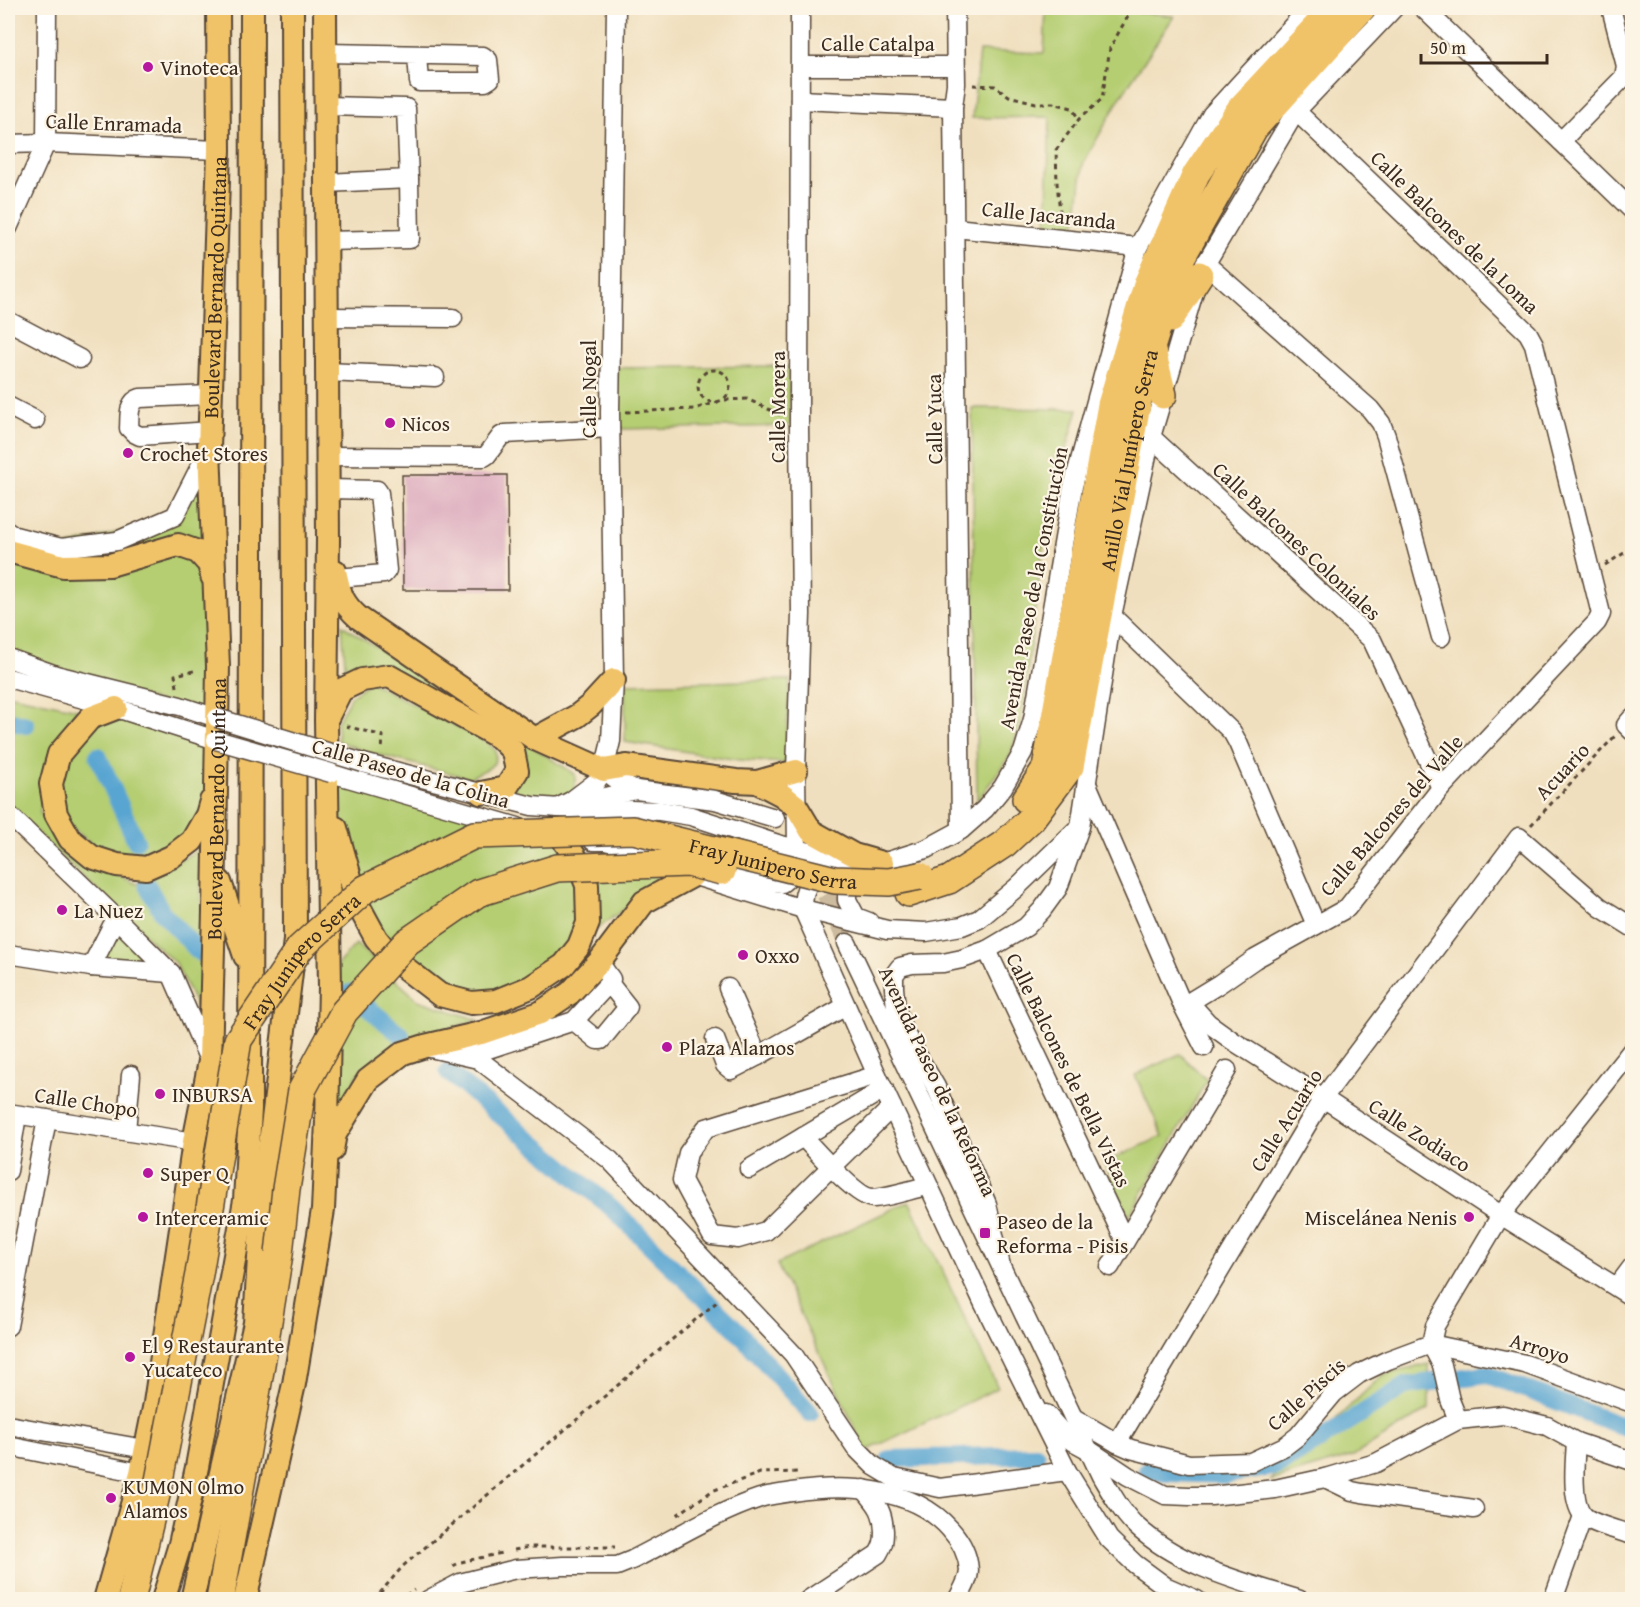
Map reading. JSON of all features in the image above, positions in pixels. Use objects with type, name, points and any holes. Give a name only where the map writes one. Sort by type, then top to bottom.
[{"type":"highway","points":[[1349,11],[1377,8]]},
{"type":"highway","name":"Anillo Vial Junípero Serra","points":[[914,885],[949,880],[1004,844],[1031,819],[1070,767],[1150,397],[1151,348],[1177,265],[1254,128],[1349,11]]},
{"type":"highway","name":"Anillo Vial Junípero Serra","points":[[914,885],[979,845],[1017,812],[1046,768],[1111,405],[1148,282],[1196,174],[1240,109],[1349,11]]},
{"type":"highway","points":[[1151,348],[1202,269]]},
{"type":"highway","name":"Fray Junipero Serra","points":[[132,1594],[149,1482],[199,1274],[238,1040],[300,948],[364,889],[474,835],[633,830],[835,880],[914,885]]},
{"type":"highway","name":"Fray Junipero Serra","points":[[220,1599],[279,1254],[286,1189],[302,1090],[344,1012],[407,942],[478,893],[557,868],[688,863],[843,899],[914,885]]},
{"type":"main road","name":"Boulevard Bernardo Quintana","points":[[105,1599],[149,1482],[145,1449],[155,1403],[194,1142],[210,1061],[218,666],[209,440],[219,150],[218,8]]},
{"type":"main road","points":[[219,150],[231,8]]},
{"type":"main road","name":"Boulevard Bernardo Quintana","points":[[163,1599],[180,1544],[197,1467],[245,1200],[250,1109],[251,972],[252,8]]},
{"type":"main road","points":[[192,1599],[255,1323],[262,1209],[295,940],[292,8]]},
{"type":"main road","points":[[323,1210],[330,987],[326,720],[328,489],[326,8]]},
{"type":"main road","points":[[328,540],[340,594],[347,608],[535,739],[604,770],[626,766],[757,782],[796,771]]},
{"type":"main road","points":[[8,551],[63,566],[86,566],[110,565],[178,545],[198,552],[209,564],[214,586]]},
{"type":"main road","points":[[326,720],[341,690],[362,680],[389,676],[500,738],[513,751],[517,771],[506,788],[481,793]]},
{"type":"main road","points":[[535,739],[577,716],[591,705],[614,680]]},
{"type":"main road","points":[[116,708],[90,718],[58,754],[51,784],[56,814],[70,839],[92,857],[117,866],[146,868],[171,857],[192,841],[207,815],[215,788]]},
{"type":"main road","points":[[757,782],[782,795],[796,806],[811,831],[854,855],[882,863]]},
{"type":"main road","points":[[328,795],[358,905],[376,938],[392,958],[440,995],[471,1003],[495,1001],[531,987],[564,965],[579,946],[588,923],[587,885],[576,858],[564,841]]},
{"type":"main road","points":[[215,867],[251,972]]},
{"type":"main road","points":[[244,1599],[294,1384],[335,1134],[368,1080],[403,1053],[481,1033],[540,1013],[570,993],[599,962],[644,902],[692,876]]},
{"type":"street","points":[[8,228],[46,143],[47,8]]},
{"type":"street","name":"Calle Nogal","points":[[604,770],[611,741],[614,680],[610,420],[616,8]]},
{"type":"street","name":"Calle Morera","points":[[564,841],[605,841],[782,883],[789,877],[797,849],[796,771],[801,614],[800,8]]},
{"type":"street","name":"Calle Yuca","points":[[955,8],[956,75],[953,107],[961,830]]},
{"type":"street","name":"Avenida Paseo de la Constitución","points":[[797,849],[845,861],[882,863],[926,849],[961,830],[985,809],[1003,787],[1023,752],[1033,719],[1073,486],[1138,247],[1212,114],[1309,8]]},
{"type":"street","points":[[1001,1266],[987,1204],[936,1087],[903,1030],[896,1008],[894,975],[900,967],[912,964],[943,963],[987,951],[1026,927],[1058,888],[1080,827],[1112,616],[1151,437],[1150,397],[1202,269],[1296,111],[1394,8]]},
{"type":"street","points":[[1423,8],[1632,210]]},
{"type":"street","points":[[1561,141],[1624,77],[1626,66],[1611,8]]},
{"type":"street","points":[[326,53],[417,55]]},
{"type":"street","name":"Calle Catalpa","points":[[800,66],[956,75]]},
{"type":"street","points":[[800,100],[953,107]]},
{"type":"street","points":[[326,106],[406,108],[410,239],[326,241]]},
{"type":"street","name":"Calle Balcones de la Loma","points":[[1296,111],[1528,333],[1534,344],[1601,614]]},
{"type":"street","name":"Calle Enramada","points":[[8,144],[46,143],[219,150]]},
{"type":"street","points":[[326,183],[409,179]]},
{"type":"street","name":"Calle Jacaranda","points":[[955,228],[1138,247]]},
{"type":"street","points":[[1202,269],[1370,409],[1381,423],[1441,637]]},
{"type":"street","points":[[327,317],[453,318]]},
{"type":"street","points":[[8,321],[80,359]]},
{"type":"street","points":[[327,372],[435,377]]},
{"type":"street","points":[[8,531],[15,536],[61,548],[117,541],[175,516],[209,440],[140,436],[129,428],[131,405],[135,399],[140,398],[211,395]]},
{"type":"street","points":[[8,406],[35,420]]},
{"type":"street","points":[[327,456],[484,457],[505,434],[610,420]]},
{"type":"street","name":"Calle Balcones Coloniales","points":[[1151,437],[1372,640],[1441,788]]},
{"type":"street","points":[[328,489],[377,490],[387,570],[384,574],[337,578]]},
{"type":"street","name":"Calle Balcones del Valle","points":[[1186,1004],[1255,959],[1347,908],[1441,788],[1597,622],[1601,614]]},
{"type":"street","points":[[1112,616],[1232,732],[1316,925]]},
{"type":"street","name":"Calle Paseo de la Colina","points":[[8,658],[56,675],[180,706],[564,841],[803,909],[887,930]]},
{"type":"street","name":"Calle Paseo de la Colina","points":[[8,678],[116,708],[209,738],[360,771],[381,767],[532,806],[600,811],[660,811],[691,816],[797,849]]},
{"type":"street","points":[[557,808],[590,787],[604,770],[636,790],[715,800],[775,818]]},
{"type":"street","points":[[1086,782],[1204,1047]]},
{"type":"street","points":[[557,808],[636,790]]},
{"type":"street","points":[[8,814],[171,973],[210,1061]]},
{"type":"street","points":[[882,863],[860,874],[847,884],[847,900],[856,917],[887,930],[926,932],[962,926],[979,919],[1016,888],[1080,827]]},
{"type":"street","points":[[1520,837],[1600,907],[1632,927]]},
{"type":"street","name":"Calle Acuario","points":[[1117,1443],[1323,1098],[1520,837]]},
{"type":"street","points":[[882,863],[821,873],[807,884],[803,896],[803,909],[928,1185],[1067,1471],[1109,1539],[1135,1564],[1165,1586],[1197,1599]]},
{"type":"street","points":[[91,967],[116,918]]},
{"type":"street","name":"Avenida Paseo de la Reforma","points":[[847,942],[1010,1288],[1101,1476],[1119,1505],[1135,1525],[1180,1557],[1224,1576],[1300,1599]]},
{"type":"street","name":"Calle Balcones de Bella Vistas","points":[[987,951],[1125,1241]]},
{"type":"street","points":[[8,954],[91,967],[171,973]]},
{"type":"street","points":[[467,1056],[574,1021],[609,983],[611,978],[599,962]]},
{"type":"street","points":[[574,1021],[600,1040],[628,1007],[609,983]]},
{"type":"street","points":[[728,988],[758,1056]]},
{"type":"street","name":"Calle Zodiaco","points":[[1186,1004],[1233,1041],[1501,1215],[1625,1292]]},
{"type":"street","points":[[715,1039],[724,1065],[731,1070],[846,1006]]},
{"type":"street","points":[[425,1046],[478,1059],[610,1160],[793,1354],[856,1448],[874,1466],[894,1478],[940,1488],[1067,1471]]},
{"type":"street","points":[[1458,1419],[1450,1400],[1442,1365],[1431,1344],[1435,1326],[1501,1215],[1632,1050]]},
{"type":"street","points":[[1110,1267],[1227,1070]]},
{"type":"street","points":[[126,1131],[131,1076]]},
{"type":"street","points":[[749,1169],[803,1137],[880,1082]]},
{"type":"street","points":[[880,1082],[706,1128],[688,1153],[682,1180],[712,1236],[738,1239],[766,1231],[892,1107]]},
{"type":"street","points":[[8,1171],[12,1114]]},
{"type":"street","name":"Calle Chopo","points":[[12,1114],[194,1142]]},
{"type":"street","points":[[8,1326],[47,1119]]},
{"type":"street","points":[[803,1137],[861,1194],[871,1198],[928,1185]]},
{"type":"street","points":[[1625,1292],[1632,1267]]},
{"type":"street","points":[[983,1302],[1002,1319],[1012,1315],[1015,1303],[1010,1288]]},
{"type":"street","points":[[994,1324],[1047,1415],[1067,1438],[1128,1476],[1165,1495],[1211,1496],[1275,1489],[1325,1478],[1376,1463],[1458,1419],[1503,1415],[1547,1426],[1576,1442],[1632,1461]]},
{"type":"street","name":"Calle Piscis","points":[[1074,1418],[1131,1449],[1189,1464],[1251,1462],[1285,1446],[1298,1436],[1334,1393],[1359,1374],[1431,1344]]},
{"type":"street","name":"Arroyo","points":[[1431,1344],[1525,1364],[1632,1403]]},
{"type":"street","points":[[8,1425],[145,1449]]},
{"type":"street","points":[[1576,1442],[1573,1475],[1577,1504],[1583,1516],[1605,1527],[1632,1535]]},
{"type":"street","points":[[8,1446],[149,1482]]},
{"type":"street","points":[[1325,1478],[1352,1491],[1474,1509]]},
{"type":"street","points":[[422,1594],[516,1569],[617,1566],[727,1511],[762,1497],[817,1488],[864,1489],[902,1497],[946,1525],[962,1545],[969,1571],[965,1585],[957,1599]]},
{"type":"street","points":[[808,1599],[878,1554],[884,1545],[884,1518],[878,1506],[864,1489]]},
{"type":"street","points":[[1554,1597],[1583,1516]]},
{"type":"path","points":[[1062,239],[1056,150],[1079,119],[1102,99],[1110,48],[1130,8]]},
{"type":"path","points":[[956,75],[995,86],[1009,96],[1036,103],[1053,103],[1072,108],[1079,119]]},
{"type":"path","points":[[718,402],[707,400],[700,392],[699,381],[706,373],[717,371],[726,376],[730,386],[723,400]]},
{"type":"path","points":[[610,420],[694,409],[723,400],[747,399],[799,424]]},
{"type":"path","points":[[1591,574],[1632,548]]},
{"type":"path","points":[[180,706],[175,675],[218,666]]},
{"type":"path","points":[[326,720],[383,736],[381,767]]},
{"type":"path","name":"Acuario","points":[[1520,837],[1630,725]]},
{"type":"path","points":[[374,1599],[403,1566],[717,1302]]},
{"type":"path","points":[[671,1519],[712,1491],[760,1473],[802,1472]]},
{"type":"path","points":[[452,1567],[461,1562],[530,1547],[619,1547]]},
{"type":"path","points":[[398,1599],[422,1594]]},
{"type":"green space","points":[[1046,8],[1139,8],[1139,12],[1174,16],[1120,98],[1083,164],[1074,238],[1046,235],[1050,117],[972,118],[979,51],[1044,53]]},
{"type":"green space","points":[[788,366],[790,426],[617,429],[616,368]]},
{"type":"green space","points":[[972,408],[1078,409],[1056,485],[1043,547],[1021,722],[1010,756],[977,801]]},
{"type":"green space","points":[[209,449],[217,718],[8,658],[8,531],[61,548],[175,516]]},
{"type":"green space","points":[[342,625],[575,774],[575,791],[553,800],[512,795],[517,750],[395,672],[346,676]]},
{"type":"green space","points":[[790,680],[785,763],[739,760],[625,742],[625,684]]},
{"type":"green space","points":[[370,682],[485,741],[495,750],[494,763],[469,778],[367,752],[338,741],[337,723],[351,696]]},
{"type":"green space","points":[[8,694],[77,709],[46,762],[40,813],[68,850],[136,884],[200,849],[204,1023],[176,964],[8,806]]},
{"type":"green space","points":[[116,708],[216,740],[215,788],[192,841],[117,865],[56,814],[59,754]]},
{"type":"green space","points":[[331,773],[564,841],[587,885],[564,965],[471,1003],[392,958],[340,843]]},
{"type":"green space","points":[[578,851],[665,879],[597,929]]},
{"type":"green space","points":[[116,918],[171,973],[91,967]]},
{"type":"green space","points":[[356,944],[418,1000],[478,1020],[396,1044],[362,1068],[338,1108],[334,968]]},
{"type":"green space","points":[[1180,1054],[1207,1080],[1129,1216],[1104,1163],[1163,1136],[1135,1075]]},
{"type":"green space","points":[[909,1201],[998,1388],[866,1451],[777,1264]]},
{"type":"green space","points":[[1429,1364],[1429,1409],[1353,1456],[1270,1481],[1383,1375]]},
{"type":"building","points":[[402,475],[507,475],[508,590],[403,590]]},
{"type":"waterway","points":[[8,720],[26,725]]},
{"type":"waterway","points":[[98,756],[136,841]]},
{"type":"waterway","points":[[147,885],[162,912],[200,953]]},
{"type":"waterway","points":[[350,993],[401,1035]]},
{"type":"waterway","points":[[448,1072],[612,1208],[737,1330],[810,1413]]},
{"type":"waterway","points":[[1147,1470],[1226,1475],[1279,1466],[1405,1386],[1486,1374],[1632,1430]]},
{"type":"waterway","points":[[890,1459],[1036,1455]]},
{"type":"tunnel","points":[[815,870],[847,943]]},
{"type":"place","name":"Vinoteca","points":[[148,67]]},
{"type":"place","name":"Nicos","points":[[390,423]]},
{"type":"place","name":"Crochet Stores","points":[[128,453]]},
{"type":"place","name":"La Nuez","points":[[62,910]]},
{"type":"place","name":"Oxxo","points":[[743,955]]},
{"type":"place","name":"Plaza Alamos","points":[[667,1047]]},
{"type":"place","name":"INBURSA","points":[[160,1094]]},
{"type":"place","name":"Super Q","points":[[148,1173]]},
{"type":"place","name":"Interceramic","points":[[143,1217]]},
{"type":"place","name":"Miscelánea Nenis","points":[[1469,1217]]},
{"type":"place","name":"Paseo de la Reforma - Pisis","points":[[985,1233]]},
{"type":"place","name":"El 9 Restaurante Yucateco","points":[[130,1357]]},
{"type":"place","name":"KUMON Olmo Alamos","points":[[111,1498]]}]
